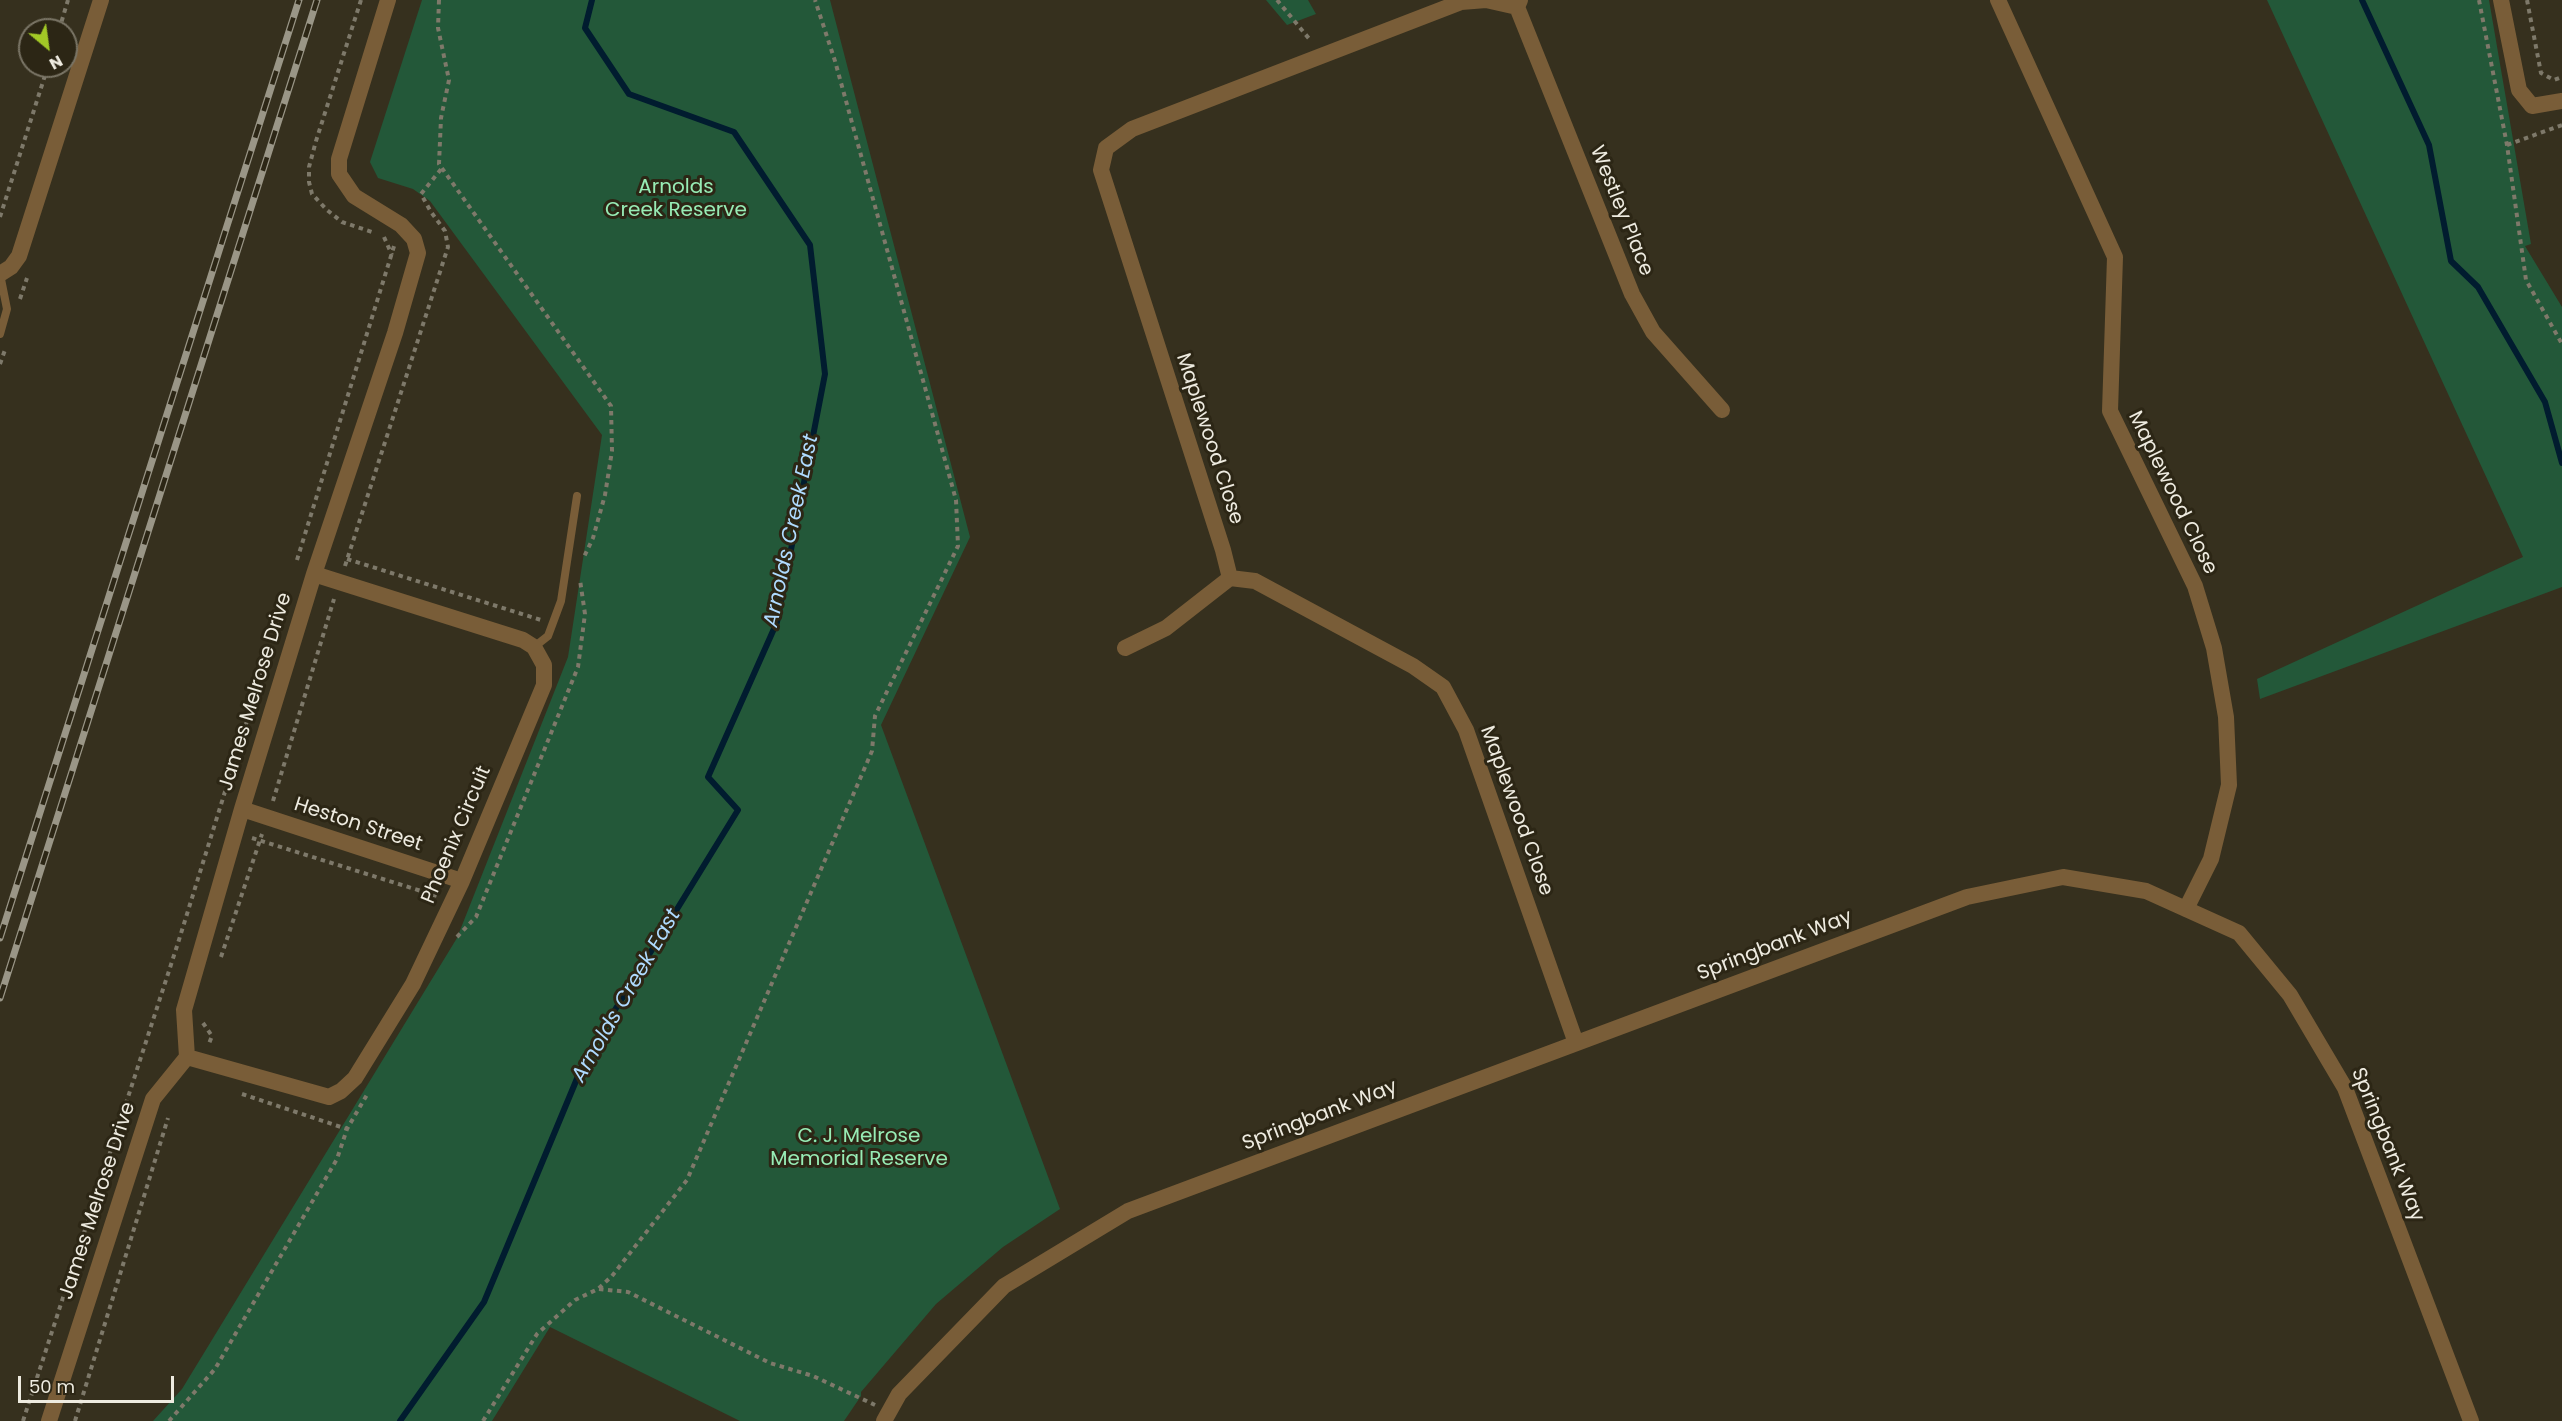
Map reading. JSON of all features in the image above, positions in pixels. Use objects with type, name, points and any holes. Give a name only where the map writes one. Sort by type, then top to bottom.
[{"type":"street","points":[[0,274],[11,267],[19,256],[101,0]]},
{"type":"street","name":"James Melrose Drive","points":[[49,1421],[153,1099],[187,1057],[184,1010],[242,809],[314,574],[394,333],[418,253],[414,239],[401,225],[354,196],[339,174],[339,159],[388,0]]},
{"type":"street","name":"Maplewood Close","points":[[1518,3],[1486,0],[1461,2],[1132,129],[1106,148],[1101,170],[1230,578],[1255,581],[1413,666],[1443,687],[1466,730],[1576,1043]]},
{"type":"street","name":"Maplewood Close","points":[[1998,0],[2115,257],[2110,411],[2195,586],[2214,648],[2226,717],[2229,785],[2211,859],[2186,909]]},
{"type":"street","points":[[2501,0],[2519,90],[2532,106],[2562,101]]},
{"type":"street","name":"Westley Place","points":[[1518,3],[1632,294],[1653,332],[1722,410]]},
{"type":"street","points":[[314,574],[523,640],[534,647]]},
{"type":"street","points":[[1125,648],[1166,628],[1230,578]]},
{"type":"street","name":"Phoenix Circuit","points":[[187,1057],[329,1097],[341,1091],[355,1078],[413,984],[462,881],[544,685],[544,665],[534,647]]},
{"type":"street","name":"Heston Street","points":[[242,809],[462,881]]},
{"type":"street","name":"Springbank Way","points":[[884,1421],[899,1394],[1004,1286],[1128,1211],[1967,897],[2063,877],[2146,891],[2239,933],[2290,995],[2345,1088],[2471,1421]]},
{"type":"lane","points":[[0,274],[7,309],[0,334]]},
{"type":"lane","points":[[534,647],[548,636],[561,601],[577,496]]},
{"type":"path","points":[[63,18],[68,0]]},
{"type":"path","points":[[439,0],[438,28],[449,80],[441,118],[439,164],[606,397],[611,406],[612,424],[612,451],[604,495],[593,538],[578,569],[585,614],[578,667],[479,911],[454,941]]},
{"type":"path","points":[[483,1421],[537,1334],[575,1300],[598,1289],[612,1276],[687,1180],[872,751],[875,716],[958,546],[956,500],[835,61],[815,0]]},
{"type":"path","points":[[1277,0],[1323,57]]},
{"type":"path","points":[[2479,0],[2507,145],[2526,280],[2562,344]]},
{"type":"path","points":[[2527,0],[2541,73],[2554,80],[2562,77]]},
{"type":"path","points":[[0,217],[44,78]]},
{"type":"path","points":[[2507,145],[2562,125]]},
{"type":"path","points":[[219,963],[268,818],[340,581],[448,248],[445,231],[421,194],[442,168]]},
{"type":"path","points":[[296,564],[401,225]]},
{"type":"path","points":[[347,559],[554,623]]},
{"type":"path","points":[[23,1421],[282,610]]},
{"type":"path","points":[[214,827],[479,911]]},
{"type":"path","points":[[200,1018],[212,1036],[204,1060]]},
{"type":"path","points":[[169,1421],[215,1369],[337,1159],[347,1129],[374,1083]]},
{"type":"path","points":[[241,1094],[347,1129]]},
{"type":"path","points":[[75,1421],[170,1113]]},
{"type":"path","points":[[598,1289],[628,1292],[770,1364],[813,1376],[861,1396]]},
{"type":"green space","name":"Arnolds Creek Reserve","points":[[422,0],[830,0],[970,537],[881,725],[1060,1209],[1003,1247],[936,1304],[861,1392],[861,1396],[844,1421],[740,1421],[550,1327],[492,1421],[153,1421],[182,1389],[457,938],[568,657],[602,435],[430,201],[413,189],[378,178],[370,162]]},
{"type":"green space","points":[[1266,0],[1308,0],[1316,14],[1287,25]]},
{"type":"green space","points":[[2267,0],[2489,0],[2531,244],[2525,246],[2562,307],[2562,587],[2260,699],[2257,679],[2523,557]]},
{"type":"waterway","name":"Arnolds Creek East","points":[[400,1421],[484,1302],[586,1057],[738,810],[708,777],[777,622],[825,374],[810,245],[734,132],[629,94],[585,28],[592,0]]},
{"type":"waterway","points":[[2362,0],[2429,145],[2451,261],[2478,287],[2545,402],[2562,463]]},
{"type":"railway","points":[[0,938],[299,0]]},
{"type":"railway","points":[[0,998],[317,0]]},
{"type":"park label","name":"C. J. Melrose Memorial Reserve","points":[[859,1148]]}]
